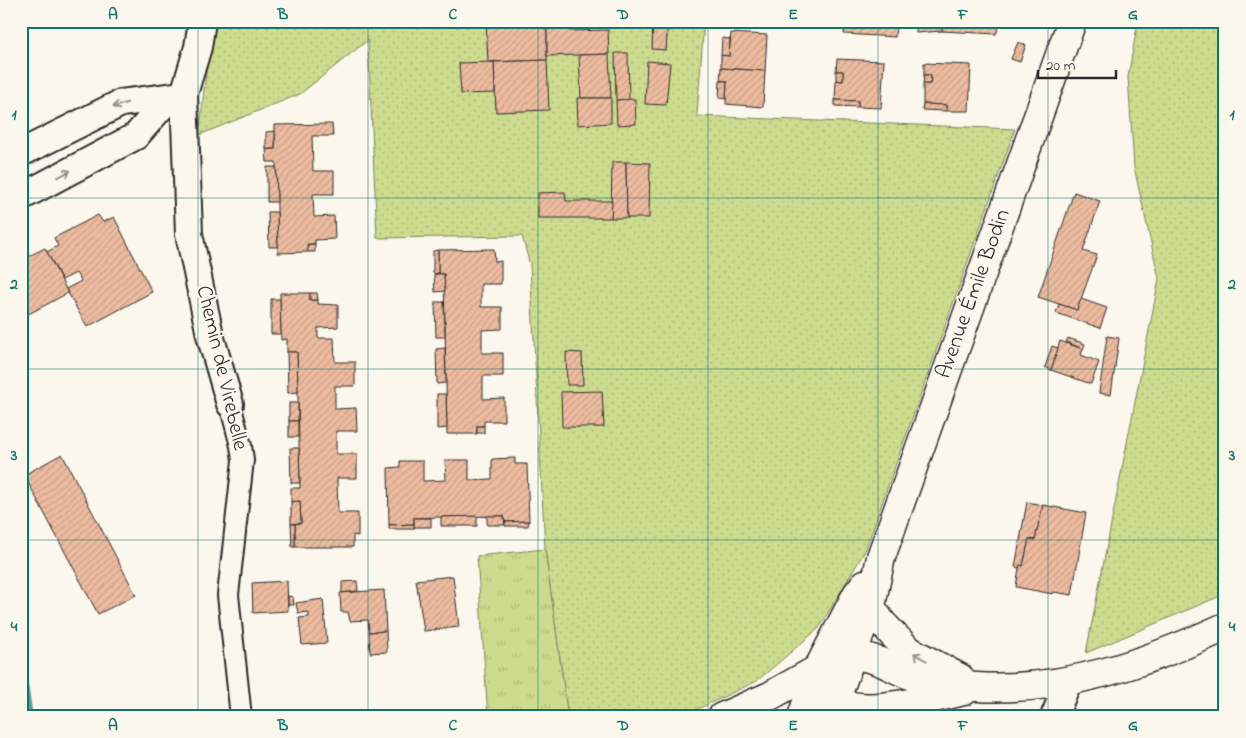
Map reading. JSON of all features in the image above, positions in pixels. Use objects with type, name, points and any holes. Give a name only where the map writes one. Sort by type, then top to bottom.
[{"type":"main road","name":"Avenue Émile Bodin","points":[[829,711],[853,656],[870,606],[878,566],[1072,21]]},
{"type":"main road","name":"Avenue Émile Bodin","points":[[818,669],[857,594],[878,566]]},
{"type":"main road","points":[[870,606],[882,623],[908,650],[979,687]]},
{"type":"main road","points":[[722,717],[770,696],[818,669],[853,656],[870,658],[918,678],[949,685],[979,687],[1068,682],[1146,660],[1225,627]]},
{"type":"main road","points":[[818,669],[829,711]]},
{"type":"main road","points":[[770,696],[790,693],[829,711],[926,701],[979,687]]},
{"type":"street","name":"Chemin de Virebelle","points":[[202,21],[198,47],[176,96],[189,234],[210,335],[230,404],[243,460],[228,595],[240,717]]},
{"type":"street","points":[[21,153],[121,103],[176,96]]},
{"type":"street","points":[[21,197],[136,136],[176,96]]},
{"type":"street","points":[[1054,717],[1068,682]]},
{"type":"green space","points":[[214,21],[704,21],[697,116],[1015,129],[865,551],[819,628],[757,681],[698,709],[670,717],[568,717],[545,549],[530,265],[522,236],[377,238],[368,40],[300,94],[199,135],[208,54]]},
{"type":"green space","points":[[1138,21],[1225,21],[1225,594],[1086,653],[1159,279],[1134,167],[1128,77]]},
{"type":"green space","points":[[545,549],[568,717],[488,717],[477,556]]},
{"type":"building","points":[[486,21],[544,21],[544,29],[547,29],[547,60],[488,62]]},
{"type":"building","points":[[653,21],[668,21],[666,50],[652,49]]},
{"type":"building","points":[[825,21],[943,21],[942,25],[916,24],[916,26]]},
{"type":"building","points":[[943,21],[1001,21],[996,34],[942,31]]},
{"type":"building","points":[[844,22],[896,25],[895,37],[844,34]]},
{"type":"building","points":[[916,24],[942,25],[942,31],[916,33]]},
{"type":"building","points":[[570,28],[569,31],[608,30],[609,54],[547,56],[547,29]]},
{"type":"building","points":[[731,33],[767,35],[765,71],[721,68],[721,55],[729,56]]},
{"type":"building","points":[[722,38],[730,39],[729,56],[721,55]]},
{"type":"building","points":[[1018,42],[1026,45],[1020,62],[1011,59]]},
{"type":"building","points":[[615,53],[628,53],[629,100],[616,100]]},
{"type":"building","points":[[609,54],[611,98],[581,98],[579,55]]},
{"type":"building","points":[[837,59],[884,61],[881,108],[858,107],[858,101],[835,100],[836,80],[843,81],[843,71],[836,71]]},
{"type":"building","points":[[547,60],[549,110],[496,112],[494,62]]},
{"type":"building","points":[[647,61],[670,63],[666,105],[645,104]]},
{"type":"building","points":[[494,62],[495,93],[461,94],[459,63]]},
{"type":"building","points":[[924,63],[971,65],[969,111],[946,111],[946,105],[923,104],[923,84],[930,84],[931,75],[924,75]]},
{"type":"building","points":[[721,68],[765,71],[763,107],[726,104],[727,81],[720,81]]},
{"type":"building","points":[[836,71],[843,71],[843,81],[836,80]]},
{"type":"building","points":[[924,75],[931,75],[930,84],[923,84]]},
{"type":"building","points":[[720,81],[727,81],[726,99],[719,98]]},
{"type":"building","points":[[577,98],[611,98],[611,123],[578,125]]},
{"type":"building","points":[[635,99],[636,124],[617,125],[616,100]]},
{"type":"building","points":[[835,100],[858,101],[858,107],[835,106]]},
{"type":"building","points":[[923,104],[946,105],[946,111],[922,110]]},
{"type":"building","points":[[332,124],[333,136],[312,136],[313,171],[334,171],[334,194],[313,194],[314,217],[334,216],[335,239],[315,240],[315,244],[307,244],[308,252],[278,253],[276,162],[267,162],[266,149],[275,149],[275,125]]},
{"type":"building","points":[[275,131],[275,149],[266,149],[266,132]]},
{"type":"building","points":[[612,162],[626,162],[627,218],[611,218]]},
{"type":"building","points":[[626,162],[650,163],[649,218],[627,218]]},
{"type":"building","points":[[267,167],[276,167],[277,202],[267,202]]},
{"type":"building","points":[[565,192],[566,201],[612,201],[611,218],[538,218],[538,193]]},
{"type":"building","points":[[1074,192],[1100,201],[1083,251],[1097,255],[1077,310],[1038,297]]},
{"type":"building","points":[[268,212],[277,212],[278,247],[269,247]]},
{"type":"building","points":[[98,215],[103,222],[114,217],[152,292],[87,327],[66,289],[81,281],[76,273],[62,280],[47,252],[58,246],[54,238]]},
{"type":"building","points":[[315,244],[315,252],[308,252],[307,245]]},
{"type":"building","points":[[45,248],[68,293],[21,318],[21,260]]},
{"type":"building","points":[[494,249],[495,262],[501,261],[501,284],[481,284],[481,307],[502,307],[502,329],[482,330],[482,353],[503,353],[503,376],[483,376],[483,399],[504,398],[504,421],[484,421],[484,426],[477,426],[477,434],[447,434],[444,274],[438,274],[438,250]]},
{"type":"building","points":[[438,250],[438,274],[433,273],[433,251]]},
{"type":"building","points":[[434,274],[444,274],[445,291],[435,292]]},
{"type":"building","points":[[280,293],[310,293],[310,300],[318,300],[318,304],[338,305],[338,327],[318,328],[318,338],[334,338],[335,362],[355,362],[355,386],[335,386],[335,409],[356,408],[357,431],[336,431],[336,454],[357,454],[357,478],[337,478],[338,513],[358,513],[358,536],[353,535],[353,547],[295,547],[295,524],[301,523],[300,501],[291,502],[291,488],[300,488],[297,352],[287,352],[287,339],[281,340]]},
{"type":"building","points":[[310,293],[317,293],[318,300],[310,300]]},
{"type":"building","points":[[271,299],[280,299],[281,334],[271,334]]},
{"type":"building","points":[[1081,299],[1107,308],[1100,328],[1056,313],[1059,304],[1077,310]]},
{"type":"building","points":[[435,302],[444,302],[445,337],[436,337]]},
{"type":"building","points":[[1107,336],[1119,338],[1111,395],[1099,393]]},
{"type":"building","points":[[1068,338],[1085,344],[1083,349],[1066,342]]},
{"type":"building","points":[[1060,341],[1083,349],[1081,355],[1099,362],[1091,384],[1051,370]]},
{"type":"building","points":[[1052,346],[1058,348],[1051,370],[1045,367]]},
{"type":"building","points":[[445,348],[446,383],[437,384],[436,349]]},
{"type":"building","points":[[287,352],[297,352],[298,392],[288,393]]},
{"type":"building","points":[[566,352],[582,353],[583,385],[567,385]]},
{"type":"building","points":[[602,391],[604,427],[562,427],[561,392]]},
{"type":"building","points":[[437,394],[446,394],[447,428],[437,429]]},
{"type":"building","points":[[289,403],[298,403],[298,421],[289,421]]},
{"type":"building","points":[[289,421],[298,421],[298,437],[289,437]]},
{"type":"building","points":[[477,426],[484,426],[484,433],[477,433]]},
{"type":"building","points":[[290,448],[299,448],[300,483],[291,483]]},
{"type":"building","points":[[62,454],[136,595],[98,614],[24,475]]},
{"type":"building","points":[[515,458],[515,464],[527,464],[529,521],[505,522],[504,516],[441,517],[414,518],[414,524],[389,525],[388,468],[400,467],[400,461],[423,461],[423,481],[446,480],[445,460],[469,460],[469,480],[492,479],[492,459]]},
{"type":"building","points":[[300,501],[301,523],[291,524],[291,502]]},
{"type":"building","points":[[1027,502],[1043,505],[1035,540],[1029,539],[1023,566],[1020,565],[1019,568],[1015,567]]},
{"type":"building","points":[[1043,505],[1086,513],[1072,595],[1054,592],[1053,594],[1016,587],[1019,568],[1020,565],[1023,566],[1029,539],[1035,540]]},
{"type":"building","points":[[477,516],[477,526],[441,526],[441,517]]},
{"type":"building","points":[[487,516],[504,516],[505,525],[487,525]]},
{"type":"building","points":[[414,518],[431,518],[431,527],[414,527]]},
{"type":"building","points":[[529,521],[528,526],[505,526],[505,522]]},
{"type":"building","points":[[291,524],[295,524],[295,547],[292,547]]},
{"type":"building","points":[[414,524],[414,529],[389,529],[389,525]]},
{"type":"building","points":[[453,576],[459,627],[424,631],[416,580]]},
{"type":"building","points":[[287,581],[288,611],[253,613],[252,583]]},
{"type":"building","points":[[357,581],[358,591],[342,593],[342,582]]},
{"type":"building","points":[[384,590],[386,631],[369,632],[368,620],[350,621],[348,612],[341,612],[340,593]]},
{"type":"building","points":[[288,596],[293,597],[294,605],[288,605]]},
{"type":"building","points":[[323,599],[327,643],[302,645],[299,618],[309,617],[309,612],[298,613],[296,603]]},
{"type":"building","points":[[386,631],[387,652],[370,653],[369,632]]},
{"type":"waterway","points":[[21,664],[29,717]]}]
